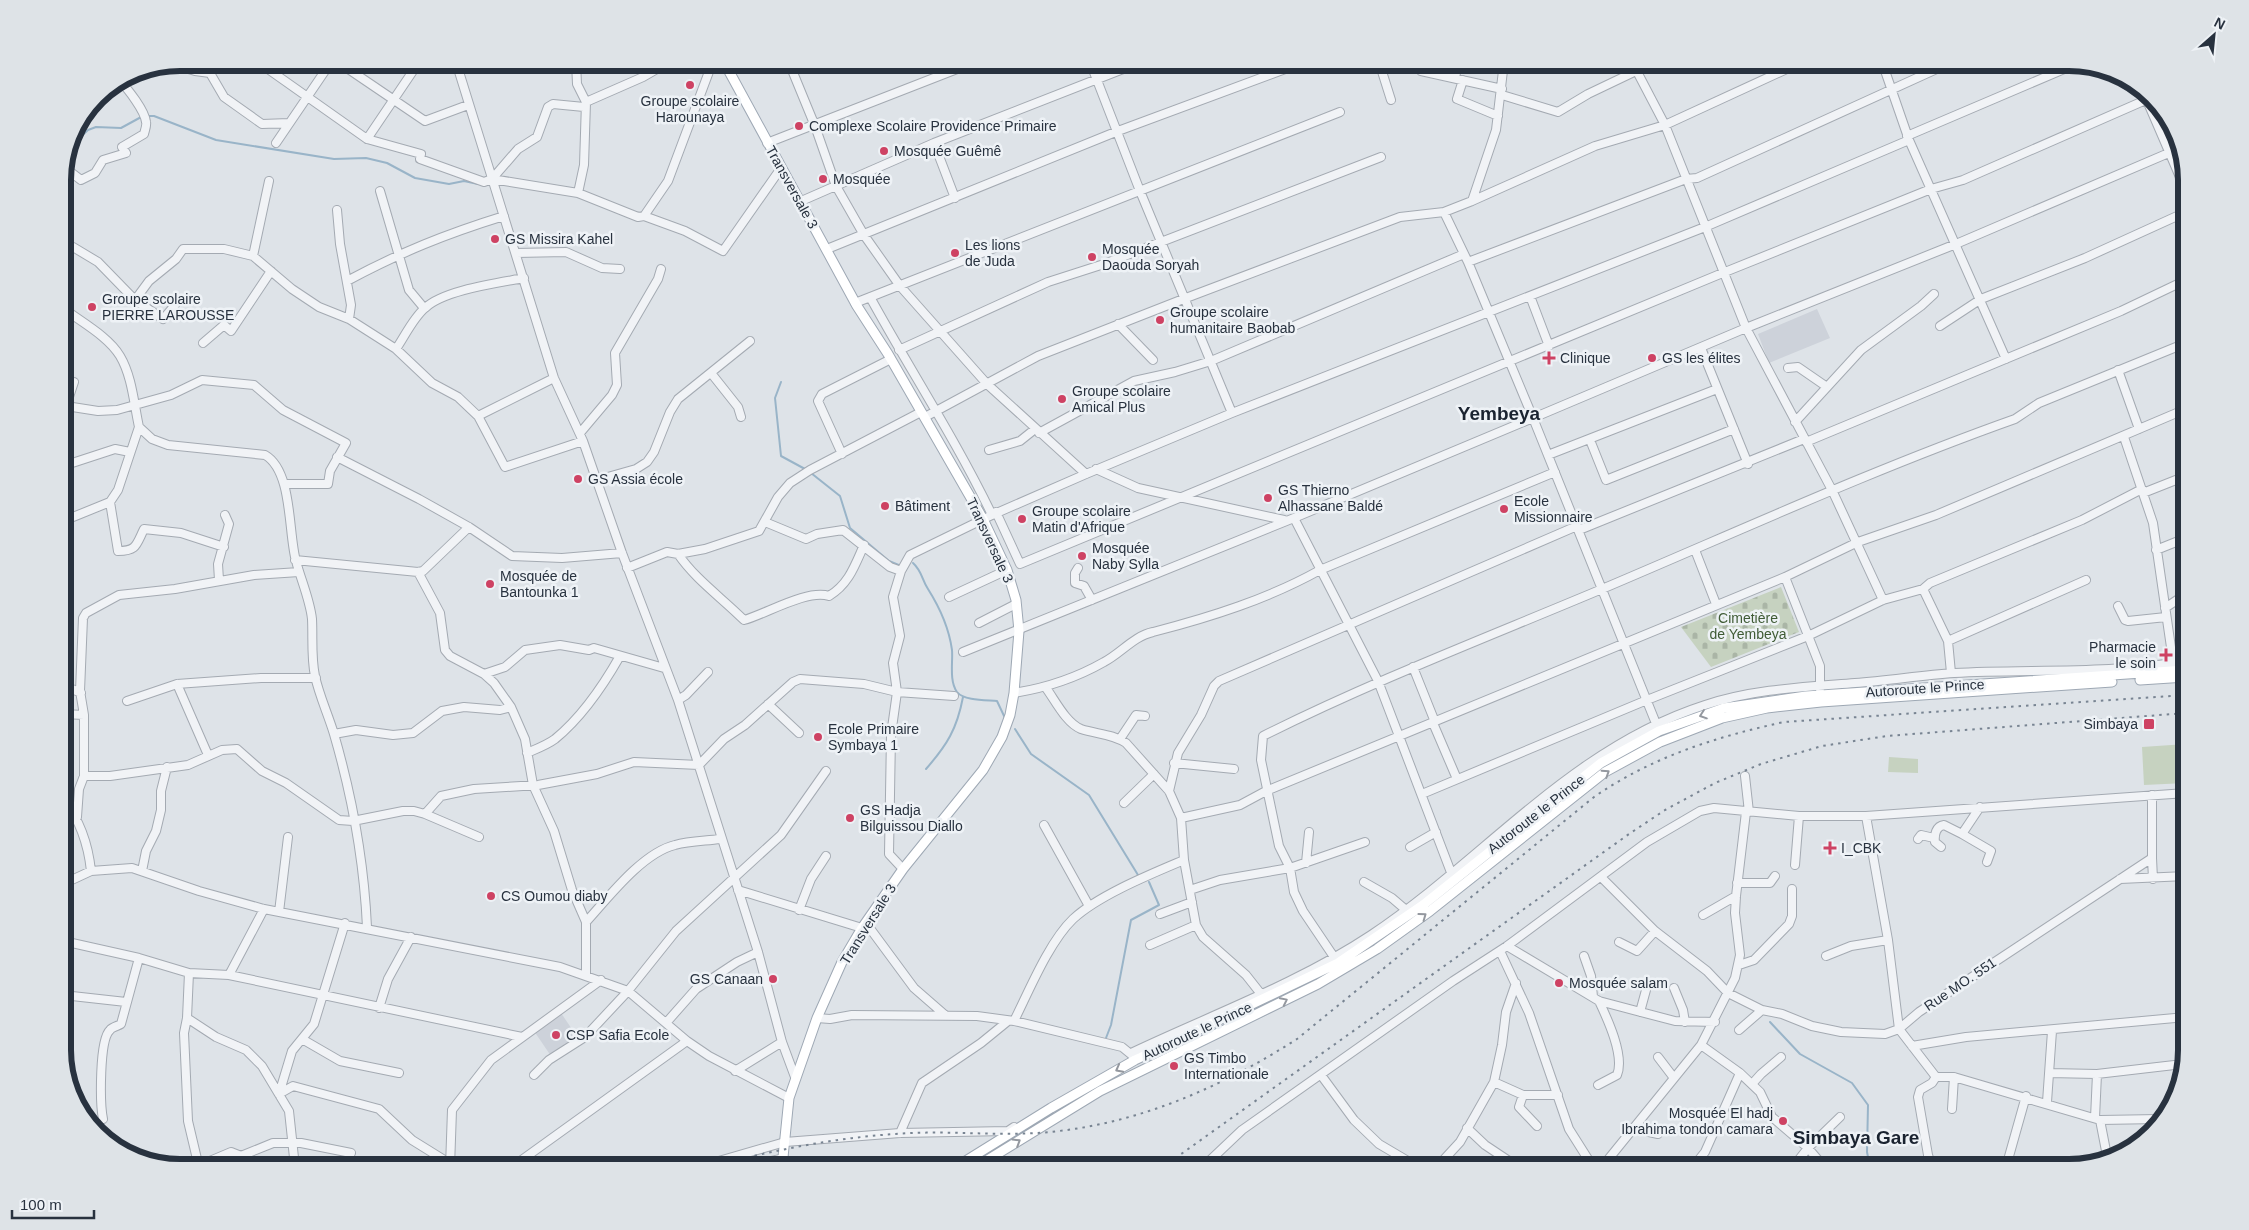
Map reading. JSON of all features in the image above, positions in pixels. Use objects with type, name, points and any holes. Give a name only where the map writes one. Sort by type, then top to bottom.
[{"type":"main road","name":"Transversale 3","points":[[729,71],[780,168],[856,303],[923,415],[991,515],[1016,604],[1019,631],[1014,693],[1010,715],[1002,737],[983,770],[904,869],[864,926],[842,962],[817,1018],[795,1077],[789,1098],[783,1159]]},
{"type":"main road","name":"Autoroute le Prince","points":[[970,1159],[1133,1057],[1324,971],[1377,938],[1453,876],[1601,763],[1658,727],[1724,708],[1820,690],[1951,684],[2178,668]]},
{"type":"main road","name":"Autoroute le Prince","points":[[990,1159],[1100,1091],[1318,984],[1378,949],[1430,911],[1605,772],[1660,742],[1722,718],[1767,708],[1821,702],[2178,678]]},
{"type":"street","points":[[193,71],[210,73],[224,97],[262,124],[289,123]]},
{"type":"street","points":[[270,71],[306,98],[367,139],[421,154],[420,160],[484,182],[492,179],[518,149],[537,136],[548,107],[553,104],[585,105],[653,71]]},
{"type":"street","points":[[276,143],[325,71]]},
{"type":"street","points":[[350,71],[392,101],[425,121],[468,105]]},
{"type":"street","points":[[367,139],[413,71]]},
{"type":"street","points":[[459,71],[554,378],[582,437],[627,568],[664,668],[678,700],[720,839],[758,952],[782,1042],[795,1077]]},
{"type":"street","points":[[576,71],[577,84],[585,105],[584,166],[578,193]]},
{"type":"street","points":[[492,179],[578,193],[638,218],[644,216],[668,181],[709,71]]},
{"type":"street","points":[[792,71],[815,126],[836,186],[864,235],[900,286],[987,384],[1086,474]]},
{"type":"street","points":[[767,143],[815,126],[952,71]]},
{"type":"street","points":[[1094,71],[1140,190],[1163,241],[1232,413]]},
{"type":"street","points":[[799,202],[934,143],[1116,71]]},
{"type":"street","points":[[827,249],[1118,131],[1280,71]]},
{"type":"street","points":[[1382,71],[1391,100]]},
{"type":"street","points":[[1420,71],[1459,79],[1558,112],[1588,94],[1637,71],[1665,125],[1746,328],[1832,490],[1858,542],[1882,600]]},
{"type":"street","points":[[1459,71],[1457,99],[1498,116]]},
{"type":"street","points":[[1472,201],[1496,130],[1503,71]]},
{"type":"street","points":[[627,568],[667,552],[678,554],[706,549],[759,531],[778,497],[790,483],[810,470],[923,415],[935,412],[1038,356],[1400,217],[1444,212],[1595,146],[1665,125],[1782,71]]},
{"type":"street","points":[[1885,71],[1908,138],[2006,359]]},
{"type":"street","points":[[989,450],[1020,441],[1134,382],[1211,361],[1466,258],[1686,179],[1697,178],[1933,71]]},
{"type":"street","points":[[904,869],[889,854],[890,735],[897,692],[893,663],[900,636],[893,597],[901,571],[910,555],[991,515],[1096,469],[1232,413],[1705,227],[2060,71]]},
{"type":"street","points":[[71,172],[81,180],[95,173],[104,160],[126,153],[122,147],[144,134],[145,118],[138,104],[125,87]]},
{"type":"street","points":[[870,297],[935,412],[965,460],[991,515],[1020,564],[1725,272],[1931,189],[1963,180],[2143,100]]},
{"type":"street","points":[[2151,109],[2178,171]]},
{"type":"street","points":[[856,303],[1340,112]]},
{"type":"street","points":[[934,143],[955,198]]},
{"type":"street","points":[[962,652],[1019,631],[1284,520],[1294,518],[1746,328],[1956,244],[2174,151]]},
{"type":"street","points":[[899,350],[1048,282],[1104,264],[1381,158]]},
{"type":"street","points":[[644,216],[685,231],[723,251],[780,168]]},
{"type":"street","points":[[253,256],[269,181]]},
{"type":"street","points":[[380,191],[397,255],[409,290],[424,308]]},
{"type":"street","points":[[337,210],[340,244],[351,305],[349,319]]},
{"type":"street","points":[[1444,212],[1489,312],[1658,727]]},
{"type":"street","points":[[347,281],[397,255],[450,233],[504,216]]},
{"type":"street","points":[[1940,326],[1981,299],[2086,258],[2178,216]]},
{"type":"street","points":[[73,247],[98,262],[135,300],[162,319],[174,304]]},
{"type":"street","points":[[135,300],[150,281],[176,259],[183,249],[224,249],[253,256],[292,289],[319,306],[349,319],[396,349],[432,383],[458,397],[478,416],[505,467],[582,437],[617,385],[616,353],[658,279],[661,269]]},
{"type":"street","points":[[516,253],[566,252],[602,268],[620,269]]},
{"type":"street","points":[[203,343],[224,325],[231,331],[271,271]]},
{"type":"street","points":[[396,349],[424,308],[474,287],[524,278]]},
{"type":"street","points":[[1169,791],[1174,763],[1178,753],[1201,715],[1214,686],[1219,681],[1578,528],[1748,464],[2006,359],[2178,284]]},
{"type":"street","points":[[1795,422],[1861,350],[1921,306],[1934,294]]},
{"type":"street","points":[[1530,296],[1549,346]]},
{"type":"street","points":[[71,314],[109,343],[119,355],[127,372],[139,428],[118,490],[110,502],[71,518]]},
{"type":"street","points":[[1118,324],[1152,360]]},
{"type":"street","points":[[597,480],[636,469],[647,462],[654,452],[670,412],[678,399],[750,341]]},
{"type":"street","points":[[1334,956],[1303,911],[1294,892],[1290,868],[1279,846],[1261,760],[1263,736],[1378,681],[1601,590],[1832,490],[2015,419],[2039,403],[2178,346]]},
{"type":"street","points":[[1701,348],[1748,464]]},
{"type":"street","points":[[842,454],[818,401],[822,394],[891,359]]},
{"type":"street","points":[[1788,368],[1798,367],[1827,387]]},
{"type":"street","points":[[2118,370],[2139,429]]},
{"type":"street","points":[[712,373],[738,407],[741,417]]},
{"type":"street","points":[[478,416],[554,378]]},
{"type":"street","points":[[71,407],[98,411],[135,405],[171,395],[202,380],[254,385],[283,410],[346,443],[330,471],[328,484],[284,484]]},
{"type":"street","points":[[71,391],[74,382]]},
{"type":"street","points":[[1548,455],[1590,440],[1717,388]]},
{"type":"street","points":[[1181,818],[1240,805],[1266,791],[1785,577],[1858,542],[1936,515],[2124,437],[2178,412]]},
{"type":"street","points":[[139,428],[152,439],[168,445],[265,455],[274,464],[284,484],[295,560],[312,618],[311,652],[316,678],[334,734],[365,880],[367,927]]},
{"type":"street","points":[[1590,440],[1606,480],[1734,429]]},
{"type":"street","points":[[2124,437],[2153,523],[2174,667],[2178,665]]},
{"type":"street","points":[[71,463],[92,455],[115,450],[130,452]]},
{"type":"street","points":[[337,457],[469,527],[512,556],[562,558],[622,553]]},
{"type":"street","points":[[1096,469],[1138,488],[1284,520]]},
{"type":"street","points":[[1014,693],[1046,688],[1104,662],[1152,632],[1194,622],[1288,588],[1320,570],[1555,472]]},
{"type":"street","points":[[1422,794],[1647,700],[1808,636],[1882,600],[1923,589],[1930,583],[2082,520],[2142,491],[2178,479]]},
{"type":"street","points":[[110,502],[118,551],[130,551],[135,547],[144,529],[181,533],[224,547]]},
{"type":"street","points":[[219,580],[218,564],[229,524],[225,515]]},
{"type":"street","points":[[817,1018],[830,1019],[852,1015],[976,1016],[1011,1021],[1122,1047],[1133,1057],[1261,994],[1370,936],[1453,876],[1422,794],[1398,738],[1378,681],[1294,518]]},
{"type":"street","points":[[765,522],[806,539],[826,532],[843,530],[890,567],[901,571]]},
{"type":"street","points":[[295,560],[418,572],[423,571],[469,527]]},
{"type":"street","points":[[2156,550],[2178,541]]},
{"type":"street","points":[[678,554],[693,576],[712,589],[744,620],[798,600],[823,594],[829,596],[838,590],[848,579],[864,546]]},
{"type":"street","points":[[1695,550],[1716,604]]},
{"type":"street","points":[[1078,568],[1075,573],[1075,583],[1084,586],[1092,600]]},
{"type":"street","points":[[949,597],[1007,570]]},
{"type":"street","points":[[77,817],[79,789],[84,776],[84,715],[81,693],[83,618],[86,614],[119,595],[175,589],[219,580],[299,572]]},
{"type":"street","points":[[418,572],[440,613],[444,650],[450,656],[484,674],[494,683],[511,707],[525,739],[533,785],[554,831],[572,890],[586,922],[586,974]]},
{"type":"street","points":[[1785,577],[1820,666],[1820,690],[1951,673],[2062,675]]},
{"type":"street","points":[[1948,641],[2086,580]]},
{"type":"street","points":[[1923,589],[1948,641],[1951,673]]},
{"type":"street","points":[[2165,608],[2178,599]]},
{"type":"street","points":[[979,623],[1016,604]]},
{"type":"street","points":[[2118,606],[2126,620],[2166,618]]},
{"type":"street","points":[[484,674],[505,666],[525,650],[560,645],[589,650],[594,648],[664,668]]},
{"type":"street","points":[[527,753],[554,739],[585,708],[606,682],[620,656]]},
{"type":"street","points":[[1413,667],[1457,779]]},
{"type":"street","points":[[678,700],[686,695],[708,672]]},
{"type":"street","points":[[126,701],[177,684],[261,678],[316,678]]},
{"type":"street","points":[[425,814],[441,796],[474,789],[533,785],[597,774],[634,762],[699,765],[724,739],[745,726],[793,682],[800,679],[864,684],[897,692],[954,696]]},
{"type":"street","points":[[177,684],[208,756]]},
{"type":"street","points":[[1046,688],[1068,718],[1079,728],[1120,738],[1169,791],[1181,818],[1184,860],[1196,925],[1202,937],[1246,975],[1261,994]]},
{"type":"street","points":[[71,689],[81,693]]},
{"type":"street","points":[[768,704],[799,733]]},
{"type":"street","points":[[334,734],[356,730],[393,735],[413,733],[442,711],[464,707],[500,710],[511,707]]},
{"type":"street","points":[[71,714],[84,715]]},
{"type":"street","points":[[1120,738],[1136,715],[1145,716]]},
{"type":"street","points":[[84,776],[110,776],[188,765],[222,750],[237,749],[262,771],[286,783],[339,820],[353,821],[403,811],[425,814],[479,837]]},
{"type":"street","points":[[1174,763],[1234,768]]},
{"type":"street","points":[[142,871],[146,851],[156,831],[167,767]]},
{"type":"street","points":[[534,1075],[548,1060],[585,1037],[628,991],[676,931],[781,835],[826,770]]},
{"type":"street","points":[[1124,803],[1154,774]]},
{"type":"street","points":[[1609,1159],[1701,1045],[1728,993],[1739,965],[1736,896],[1747,812],[1745,776]]},
{"type":"street","points":[[1212,1159],[1242,1130],[1453,981],[1500,951],[1647,842],[1688,816],[1714,808],[1799,816],[1866,816],[2178,793]]},
{"type":"street","points":[[2152,795],[2153,878]]},
{"type":"street","points":[[1962,834],[1980,807]]},
{"type":"street","points":[[71,808],[77,817],[89,849],[91,871]]},
{"type":"street","points":[[1794,865],[1799,816]]},
{"type":"street","points":[[1866,816],[1888,940],[1899,1029],[1936,1077]]},
{"type":"street","points":[[1044,825],[1089,906]]},
{"type":"street","points":[[1941,848],[1934,838],[1936,831],[1941,826],[1962,834],[1991,851],[1987,862]]},
{"type":"street","points":[[1306,863],[1309,832]]},
{"type":"street","points":[[1410,847],[1436,832]]},
{"type":"street","points":[[1918,839],[1921,835],[1934,838]]},
{"type":"street","points":[[279,912],[288,836]]},
{"type":"street","points":[[586,922],[654,854],[674,845],[720,839]]},
{"type":"street","points":[[1190,890],[1220,880],[1290,868],[1366,842]]},
{"type":"street","points":[[799,910],[811,878],[826,856]]},
{"type":"street","name":"Rue MO. 551","points":[[1899,1029],[1919,1012],[2152,858]]},
{"type":"street","points":[[900,1133],[922,1082],[1011,1021],[1039,970],[1072,920],[1089,906],[1152,873],[1184,860]]},
{"type":"street","points":[[71,880],[91,871],[132,868],[199,891],[264,909],[494,952],[586,974],[628,991],[687,1041],[735,1071],[789,1098]]},
{"type":"street","points":[[1737,883],[1770,883],[1775,876]]},
{"type":"street","points":[[2118,879],[2178,876]]},
{"type":"street","points":[[1602,877],[1655,931],[1706,971],[1728,993],[1762,1010],[1782,1014],[1812,1026],[1841,1032],[1885,1034],[1899,1029]]},
{"type":"street","points":[[1364,882],[1392,898],[1406,910]]},
{"type":"street","points":[[1739,965],[1754,960],[1789,924],[1792,916],[1792,889]]},
{"type":"street","points":[[738,890],[799,910],[864,926],[914,988],[945,1015]]},
{"type":"street","points":[[1703,915],[1736,896]]},
{"type":"street","points":[[1160,914],[1192,902]]},
{"type":"street","points":[[229,975],[264,909]]},
{"type":"street","points":[[279,1094],[292,1051],[314,1024],[324,996],[328,971],[345,923]]},
{"type":"street","points":[[1150,945],[1196,925]]},
{"type":"street","points":[[1619,942],[1637,951],[1655,931]]},
{"type":"street","points":[[379,1008],[388,979],[411,937]]},
{"type":"street","points":[[1826,956],[1851,946],[1888,940]]},
{"type":"street","points":[[71,943],[139,958],[189,973],[229,975],[522,1037]]},
{"type":"street","points":[[1507,946],[1596,999],[1640,1012],[1685,1022],[1714,1022]]},
{"type":"street","points":[[1500,951],[1516,983],[1541,1044],[1569,1129],[1587,1159]]},
{"type":"street","points":[[666,1023],[696,990],[737,962],[758,952]]},
{"type":"street","points":[[1584,956],[1596,999],[1614,1034],[1619,1068],[1617,1075],[1598,1084]]},
{"type":"street","points":[[103,1119],[100,1102],[105,1040],[110,1030],[120,1024],[139,958]]},
{"type":"street","points":[[189,973],[187,1018],[184,1034],[188,1121],[197,1159]]},
{"type":"street","points":[[449,1159],[452,1110],[491,1060],[601,980]]},
{"type":"street","points":[[1445,1159],[1460,1142],[1494,1082],[1502,1045],[1506,1012],[1516,983]]},
{"type":"street","points":[[1674,988],[1683,1010],[1685,1022]]},
{"type":"street","points":[[1640,1012],[1646,990]]},
{"type":"street","points":[[71,996],[126,1002]]},
{"type":"street","points":[[1739,1030],[1762,1010]]},
{"type":"street","points":[[187,1018],[216,1037],[246,1050],[262,1066],[289,1111],[294,1144],[294,1159]]},
{"type":"street","points":[[1912,1046],[1966,1037],[2052,1031],[2178,1018]]},
{"type":"street","points":[[2047,1102],[2052,1031]]},
{"type":"street","points":[[302,1038],[340,1061],[399,1073]]},
{"type":"street","points":[[524,1159],[687,1041]]},
{"type":"street","points":[[735,1071],[782,1042]]},
{"type":"street","points":[[1701,1045],[1752,1084],[1760,1092],[1772,1117],[1808,1148],[1817,1159]]},
{"type":"street","points":[[1752,1084],[1782,1056]]},
{"type":"street","points":[[1658,1057],[1674,1078]]},
{"type":"street","points":[[2049,1073],[2097,1074],[2177,1065]]},
{"type":"street","points":[[1700,1159],[1705,1152],[1740,1073]]},
{"type":"street","points":[[2097,1074],[2098,1119],[2106,1152]]},
{"type":"street","points":[[1321,1075],[1354,1120],[1379,1144],[1403,1159]]},
{"type":"street","points":[[1936,1077],[1954,1077],[2047,1102],[2098,1119],[2152,1120]]},
{"type":"street","points":[[1929,1159],[1918,1097],[1920,1090],[1932,1083],[1936,1077]]},
{"type":"street","points":[[1952,1109],[1954,1077]]},
{"type":"street","points":[[1494,1082],[1523,1095],[1558,1095]]},
{"type":"street","points":[[279,1094],[293,1086],[379,1109],[412,1140],[440,1159]]},
{"type":"street","points":[[1523,1095],[1519,1107],[1538,1126]]},
{"type":"street","points":[[2008,1159],[2026,1096]]},
{"type":"street","points":[[728,1159],[785,1142],[900,1133],[1008,1131],[1045,1107],[1051,1108]]},
{"type":"street","points":[[1800,1159],[1808,1148],[1840,1117]]},
{"type":"street","points":[[1637,1124],[1649,1132],[1658,1134]]},
{"type":"street","points":[[1467,1128],[1485,1145],[1505,1159]]},
{"type":"street","points":[[214,1159],[231,1152],[241,1156],[273,1143],[301,1143],[351,1152]]},
{"type":"shaded area","points":[[1817,309],[1830,338],[1769,363],[1758,334]]},
{"type":"shaded area","name":"CSP Safia Ecole","points":[[561,1013],[578,1038],[551,1056],[534,1031]]},
{"type":"green space","name":"Cimetière de Yembeya","points":[[1781,587],[1799,632],[1711,667],[1681,627]]},
{"type":"green space","points":[[2178,745],[2178,783],[2144,785],[2142,747]]},
{"type":"green space","points":[[1889,757],[1918,759],[1918,773],[1888,772]]},
{"type":"waterway","points":[[80,137],[88,130],[96,127],[121,128],[143,116]]},
{"type":"waterway","points":[[148,116],[154,116],[216,140],[334,159],[366,158],[387,163],[415,178],[449,184],[464,181],[478,184]]},
{"type":"waterway","points":[[781,382],[775,398],[781,456],[805,469]]},
{"type":"waterway","points":[[811,473],[840,496],[850,528],[889,561],[901,566]]},
{"type":"waterway","points":[[913,563],[920,572],[946,626],[951,642],[953,682],[957,692],[970,699],[997,701],[1005,718]]},
{"type":"waterway","points":[[926,769],[950,736],[958,718],[963,697]]},
{"type":"waterway","points":[[1015,729],[1031,754],[1089,795],[1138,875]]},
{"type":"waterway","points":[[1106,1038],[1111,1025],[1131,920],[1159,905],[1149,882]]},
{"type":"waterway","points":[[1770,1022],[1800,1054],[1852,1083],[1868,1105],[1868,1159]]},
{"type":"railway","points":[[744,1159],[785,1149],[861,1137],[912,1133],[1022,1134],[1059,1131],[1091,1126],[1153,1110],[1213,1086],[1270,1056],[1297,1039],[1594,797],[1616,783],[1661,760],[1733,734],[1784,722],[2178,696]]},
{"type":"railway","points":[[1174,1159],[1629,834],[1665,810],[1715,783],[1761,764],[1822,746],[1887,736],[2178,714]]},
{"type":"place","name":"Groupe scolaire Harounaya","points":[[690,85]]},
{"type":"place","name":"Complexe Scolaire Providence Primaire","points":[[799,126]]},
{"type":"place","name":"Mosquée Guêmê","points":[[884,151]]},
{"type":"place","name":"Mosquée","points":[[823,179]]},
{"type":"place","name":"GS Missira Kahel","points":[[495,239]]},
{"type":"place","name":"Les lions de Juda","points":[[955,253]]},
{"type":"place","name":"Mosquée Daouda Soryah","points":[[1092,257]]},
{"type":"place","name":"Groupe scolaire PIERRE LAROUSSE","points":[[92,307]]},
{"type":"place","name":"Groupe scolaire humanitaire Baobab","points":[[1160,320]]},
{"type":"place","name":"Clinique","points":[[1549,358]]},
{"type":"place","name":"GS les élites","points":[[1652,358]]},
{"type":"place","name":"Groupe scolaire Amical Plus","points":[[1062,399]]},
{"type":"place","name":"GS Assia école","points":[[578,479]]},
{"type":"place","name":"GS Thierno Alhassane Baldé","points":[[1268,498]]},
{"type":"place","name":"Bâtiment","points":[[885,506]]},
{"type":"place","name":"Ecole Missionnaire","points":[[1504,509]]},
{"type":"place","name":"Groupe scolaire Matin d'Afrique","points":[[1022,519]]},
{"type":"place","name":"Mosquée Naby Sylla","points":[[1082,556]]},
{"type":"place","name":"Mosquée de Bantounka 1","points":[[490,584]]},
{"type":"place","name":"Pharmacie le soin","points":[[2166,655]]},
{"type":"place","name":"Simbaya","points":[[2149,724]]},
{"type":"place","name":"Ecole Primaire Symbaya 1","points":[[818,737]]},
{"type":"place","name":"GS Hadja Bilguissou Diallo","points":[[850,818]]},
{"type":"place","name":"I_CBK","points":[[1830,848]]},
{"type":"place","name":"CS Oumou diaby","points":[[491,896]]},
{"type":"place","name":"GS Canaan","points":[[773,979]]},
{"type":"place","name":"Mosquée salam","points":[[1559,983]]},
{"type":"place","name":"CSP Safia Ecole","points":[[556,1035]]},
{"type":"place","name":"GS Timbo Internationale","points":[[1174,1066]]},
{"type":"place","name":"Mosquée El hadj Ibrahima tondon camara","points":[[1783,1121]]},
{"type":"district","name":"Yembeya","points":[[1499,413]]},
{"type":"district","name":"Simbaya Gare","points":[[1856,1137]]}]
